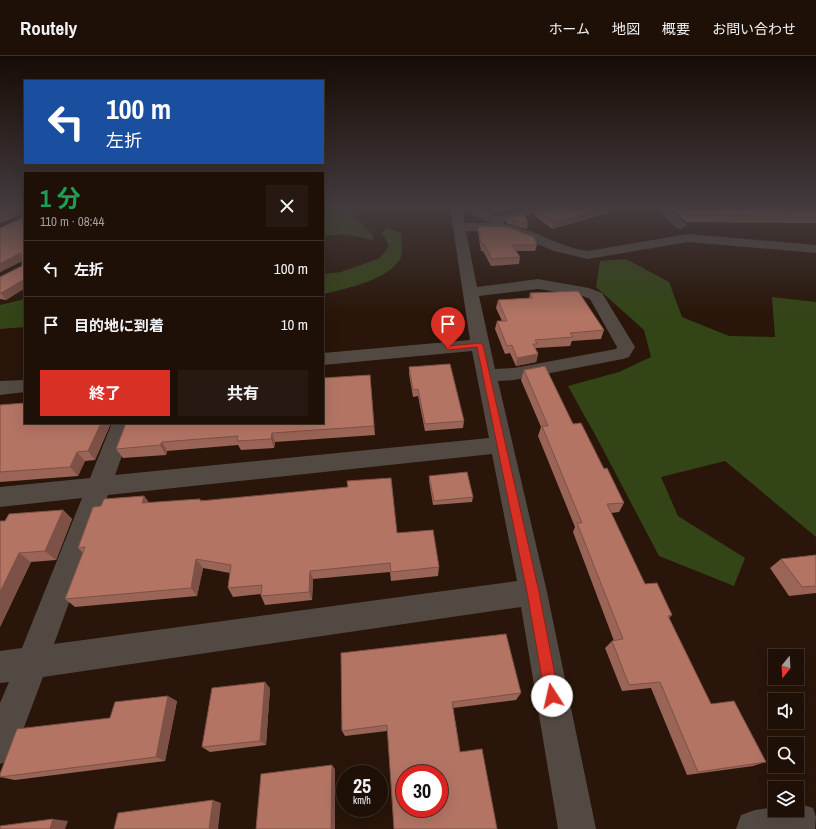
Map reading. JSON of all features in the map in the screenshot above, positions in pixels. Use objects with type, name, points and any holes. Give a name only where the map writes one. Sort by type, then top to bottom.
[{"type":"street","points":[[463,244],[480,345],[533,592],[577,829]]},
{"type":"street","points":[[547,244],[565,252],[588,255],[652,244]]},
{"type":"street","points":[[759,244],[816,249]]},
{"type":"street","points":[[471,292],[538,284],[584,291],[596,296],[626,347],[623,353],[514,374],[487,376]]},
{"type":"street","points":[[324,359],[480,345]]},
{"type":"street","points":[[0,388],[24,386]]},
{"type":"street","points":[[0,747],[16,665],[98,488],[123,424]]},
{"type":"street","points":[[0,497],[501,445]]},
{"type":"street","points":[[16,665],[533,592]]},
{"type":"street","points":[[755,829],[799,822]]},
{"type":"green space","points":[[388,244],[402,244],[402,255],[395,265],[387,272],[366,282],[324,294],[324,274],[341,272],[380,258],[389,246]]},
{"type":"green space","points":[[626,259],[669,282],[682,317],[729,336],[775,337],[772,297],[816,302],[816,537],[725,461],[661,477],[678,516],[745,558],[734,586],[659,556],[568,386],[619,372],[651,357],[644,330],[596,287],[600,261]]},
{"type":"green space","points":[[24,299],[24,327],[0,329],[0,305]]},
{"type":"building","points":[[0,244],[24,244],[24,280],[1,293],[0,277],[22,266],[22,254],[20,253],[0,264]]},
{"type":"building","points":[[484,244],[537,245],[512,245],[520,257],[492,259]]},
{"type":"building","points":[[578,291],[604,330],[570,333],[573,337],[535,340],[537,344],[533,344],[538,354],[517,358],[512,345],[507,346],[497,321],[507,321],[498,300],[532,298],[530,293]]},
{"type":"building","points":[[450,364],[464,421],[425,424],[418,389],[413,390],[409,367]]},
{"type":"building","points":[[545,366],[573,424],[581,423],[604,469],[607,468],[624,503],[607,504],[645,584],[657,583],[672,615],[668,616],[711,704],[734,701],[766,762],[698,772],[660,682],[629,685],[612,641],[623,639],[577,523],[582,523],[542,426],[548,426],[524,370]]},
{"type":"building","points":[[370,375],[374,426],[272,433],[271,439],[237,441],[238,436],[162,442],[160,445],[116,449],[126,424],[324,424],[324,378]]},
{"type":"building","points":[[24,403],[24,424],[101,424],[88,451],[77,452],[70,467],[0,472],[0,405]]},
{"type":"building","points":[[467,472],[473,497],[434,501],[429,476]]},
{"type":"building","points":[[391,478],[397,533],[433,530],[439,567],[391,572],[390,563],[310,571],[309,592],[261,596],[262,585],[228,588],[231,565],[196,559],[191,588],[65,599],[85,547],[78,548],[93,507],[101,506],[104,499],[144,496],[142,503],[200,499],[200,501],[348,487],[347,481]]},
{"type":"building","points":[[63,510],[45,551],[19,553],[0,592],[0,521],[5,521],[9,514]]},
{"type":"building","points":[[816,555],[816,586],[802,587],[781,559]]},
{"type":"building","points":[[506,634],[521,693],[452,702],[460,752],[482,749],[497,829],[394,829],[387,725],[342,731],[341,653]]},
{"type":"building","points":[[265,682],[260,741],[202,747],[212,688]]},
{"type":"building","points":[[168,696],[156,757],[0,777],[17,729],[110,718],[115,702]]},
{"type":"building","points":[[332,765],[331,829],[256,829],[261,774]]},
{"type":"building","points":[[213,800],[209,829],[114,829],[118,813]]},
{"type":"building","points":[[53,819],[50,829],[0,829],[0,826]]},
{"type":"route","points":[[448,348],[480,345],[533,592],[552,696]]}]
